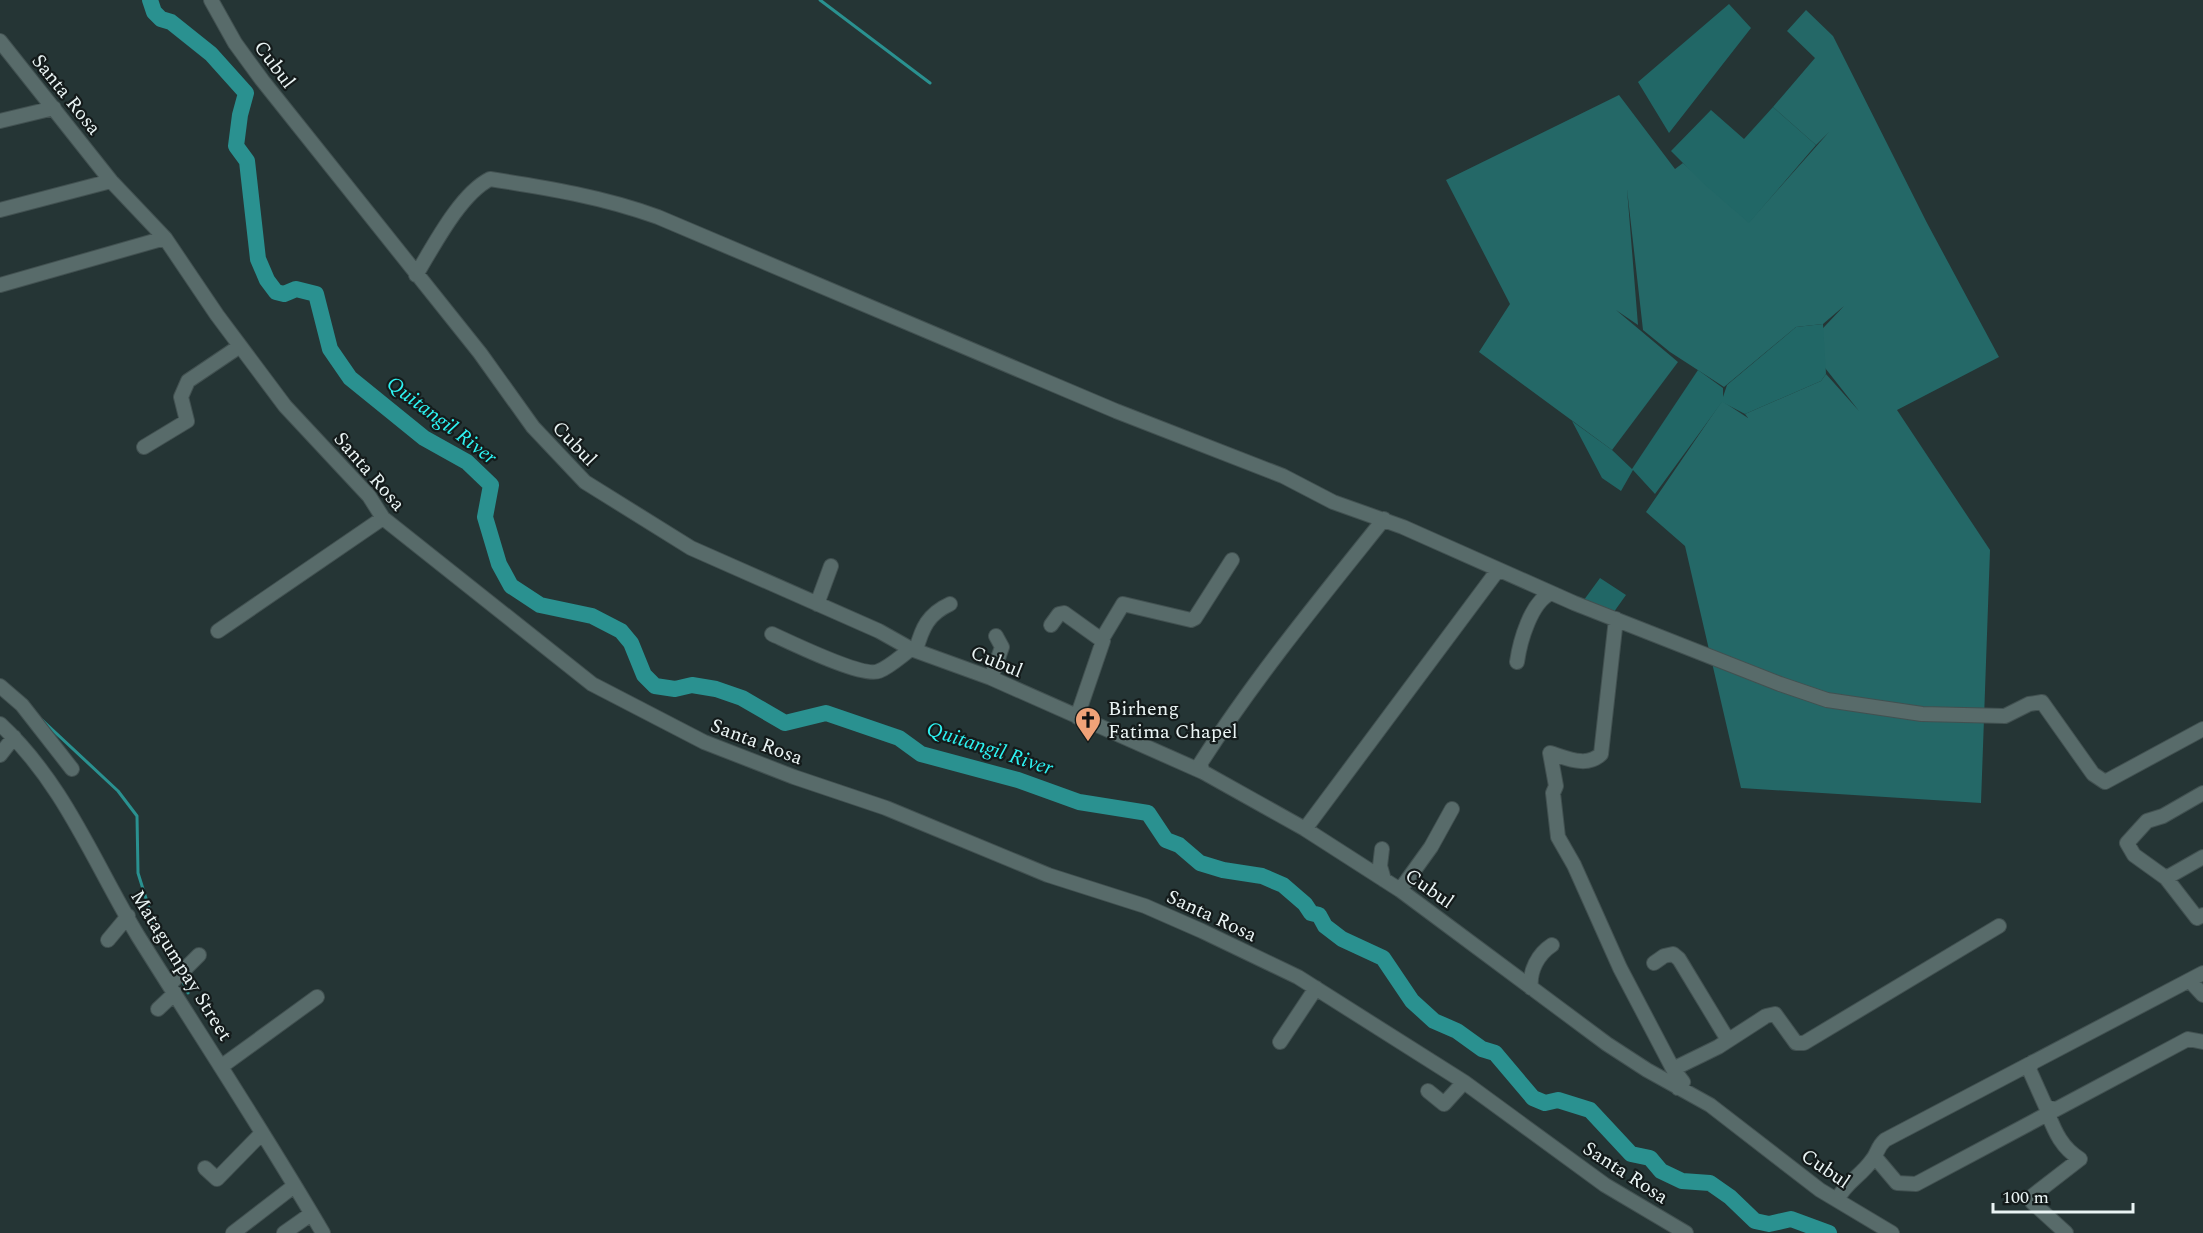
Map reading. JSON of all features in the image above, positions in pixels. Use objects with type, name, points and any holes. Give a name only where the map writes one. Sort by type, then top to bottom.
[{"type":"street","name":"Cubul","points":[[218,3],[235,43],[262,80],[416,276],[480,353],[533,427],[585,482],[691,548],[879,631],[913,650],[991,678],[1203,772],[1305,829],[1400,890],[1607,1044],[1710,1105],[1758,1144],[1837,1200],[1892,1233]]},
{"type":"street","name":"Santa Rosa","points":[[0,41],[111,181],[165,238],[285,406],[369,496],[383,518],[592,684],[704,742],[794,777],[886,808],[1048,875],[1145,906],[1202,930],[1316,988],[1464,1082],[1605,1185],[1686,1233]]},
{"type":"street","points":[[0,121],[54,108]]},
{"type":"street","points":[[416,276],[447,226],[480,185],[490,179],[572,191],[615,202],[658,217],[921,326],[1116,411],[1283,476],[1333,502],[1373,518],[1384,519],[1551,593],[1827,700],[1893,711],[1965,717],[2005,716],[2029,704],[2042,702],[2093,774],[2105,782],[2203,729]]},
{"type":"street","points":[[0,210],[111,181]]},
{"type":"street","points":[[0,285],[165,238]]},
{"type":"street","points":[[144,447],[187,421],[181,397],[188,381],[240,346]]},
{"type":"street","points":[[218,631],[383,518]]},
{"type":"street","points":[[1203,772],[1200,764],[1241,702],[1289,637],[1384,519]]},
{"type":"street","points":[[1077,717],[1103,646],[1102,639],[1123,603],[1191,620],[1195,618],[1232,560]]},
{"type":"street","points":[[817,604],[831,566]]},
{"type":"street","points":[[1305,829],[1498,570]]},
{"type":"street","points":[[1517,662],[1531,618],[1544,596],[1551,593]]},
{"type":"street","points":[[772,634],[868,672],[879,671],[913,650],[924,624],[936,611],[950,604]]},
{"type":"street","points":[[1051,625],[1059,614],[1064,613],[1102,639]]},
{"type":"street","points":[[1616,619],[1600,754],[1595,760],[1586,762],[1550,753],[1556,786],[1553,793],[1558,837],[1574,865],[1620,968],[1673,1069],[1683,1082],[1678,1088]]},
{"type":"street","points":[[991,678],[1002,647],[996,636]]},
{"type":"street","points":[[0,686],[22,705],[72,769]]},
{"type":"street","name":"Matagumpay Street","points":[[0,724],[44,772],[74,817],[128,916],[222,1066],[322,1233]]},
{"type":"street","points":[[0,755],[14,737]]},
{"type":"street","points":[[2201,920],[2166,878],[2134,855],[2127,843],[2147,820],[2163,816],[2203,793]]},
{"type":"street","points":[[1400,890],[1431,847],[1452,809]]},
{"type":"street","points":[[1382,849],[1380,866],[1384,880]]},
{"type":"street","points":[[2166,878],[2203,857]]},
{"type":"street","points":[[108,940],[128,916]]},
{"type":"street","points":[[1673,1069],[1728,1040],[1766,1016],[1775,1014],[1796,1043],[1804,1043],[1999,926]]},
{"type":"street","points":[[1531,988],[1530,976],[1534,967],[1552,945]]},
{"type":"street","points":[[1654,963],[1664,956],[1673,954],[1679,959],[1728,1040]]},
{"type":"street","points":[[158,1009],[199,955]]},
{"type":"street","points":[[1837,1200],[1849,1180],[1875,1157],[1878,1146],[1893,1135],[2203,973]]},
{"type":"street","points":[[2190,981],[2203,995]]},
{"type":"street","points":[[1280,1042],[1316,988]]},
{"type":"street","points":[[222,1066],[317,997]]},
{"type":"street","points":[[1875,1157],[1897,1183],[1916,1184],[2188,1039],[2203,1042]]},
{"type":"street","points":[[2033,1062],[2029,1070],[2046,1107],[2052,1112],[2055,1132],[2070,1153],[2080,1159],[2031,1197],[2032,1202],[2066,1233]]},
{"type":"street","points":[[1428,1092],[1444,1104],[1464,1082]]},
{"type":"street","points":[[205,1168],[217,1179],[261,1134]]},
{"type":"street","points":[[233,1233],[294,1186]]},
{"type":"street","points":[[284,1233],[311,1214]]},
{"type":"shaded area","points":[[1729,4],[1751,28],[1669,133],[1638,82]]},
{"type":"shaded area","points":[[1806,10],[1833,36],[1927,223],[1999,357],[1897,410],[1990,550],[1981,803],[1741,788],[1685,546],[1646,512],[1722,401],[1748,418],[1745,414],[1821,381],[1826,374],[1859,411],[1807,345],[1844,306],[1823,324],[1796,327],[1724,387],[1670,352],[1643,330],[1627,189],[1638,325],[1616,310],[1678,362],[1612,450],[1479,352],[1510,304],[1446,180],[1619,95],[1675,169],[1683,163],[1749,222],[1829,132],[1816,145],[1773,107],[1815,58],[1787,31]]},
{"type":"shaded area","points":[[1773,107],[1816,145],[1749,223],[1703,183],[1671,151],[1711,110],[1744,139]]},
{"type":"shaded area","points":[[1823,324],[1826,374],[1821,381],[1745,414],[1722,402],[1655,494],[1633,470],[1621,491],[1602,478],[1572,421],[1612,450],[1632,469],[1698,370],[1723,388],[1723,397],[1727,385],[1796,327]]},
{"type":"shaded area","points":[[1600,578],[1626,595],[1611,616],[1581,604]]},
{"type":"waterway","name":"Quitangil River","points":[[150,0],[154,12],[161,19],[171,22],[211,54],[246,93],[240,115],[236,146],[247,161],[258,259],[267,280],[276,292],[284,294],[296,289],[316,294],[330,349],[350,378],[424,438],[467,462],[491,485],[485,517],[499,564],[511,586],[540,605],[592,616],[621,631],[631,643],[644,675],[655,686],[675,689],[692,685],[716,689],[742,698],[785,723],[826,713],[899,738],[921,754],[1018,780],[1079,802],[1148,813],[1166,840],[1179,845],[1200,863],[1223,870],[1262,876],[1283,885],[1305,904],[1311,913],[1319,915],[1325,926],[1342,939],[1383,958],[1412,1001],[1434,1021],[1457,1031],[1482,1049],[1495,1053],[1533,1098],[1545,1103],[1558,1100],[1590,1110],[1631,1154],[1650,1158],[1661,1171],[1682,1181],[1710,1183],[1730,1197],[1755,1221],[1769,1224],[1791,1219],[1829,1233]]},
{"type":"waterway","points":[[820,0],[930,83]]},
{"type":"waterway","points":[[42,720],[118,791],[137,816],[138,873],[159,940],[175,968]]},
{"type":"waterway","points":[[183,982],[188,993]]},
{"type":"place","name":"Birheng Fatima Chapel","points":[[1088,743]]}]
